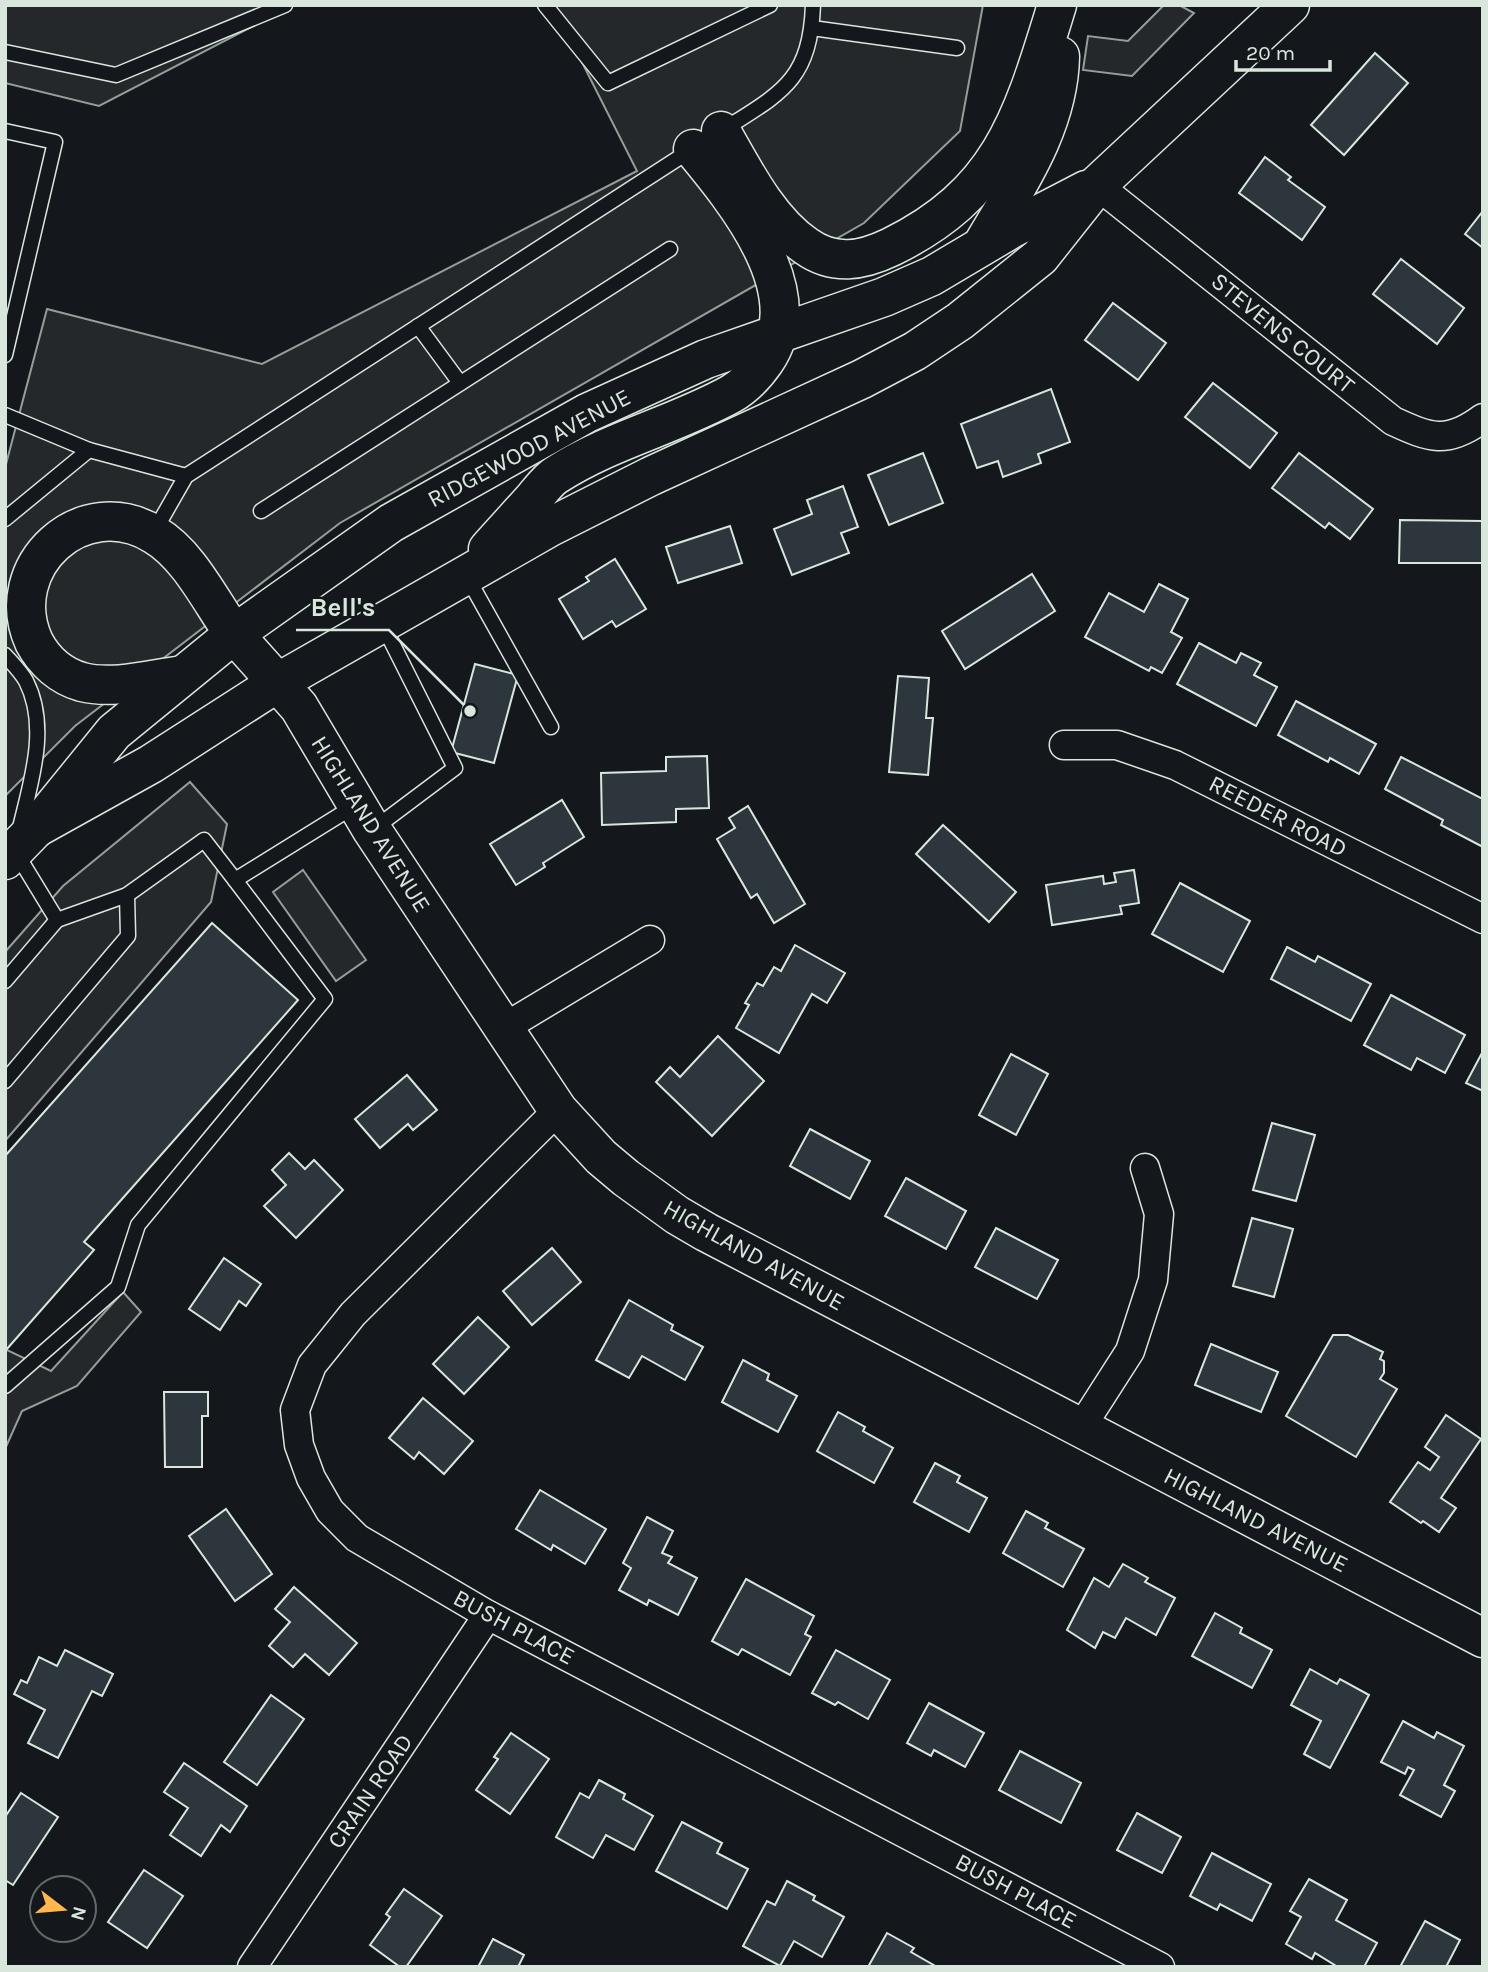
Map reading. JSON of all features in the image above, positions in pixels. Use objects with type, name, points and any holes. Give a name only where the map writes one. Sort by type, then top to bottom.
[{"type":"main road","points":[[707,140],[746,176],[791,234],[808,248],[830,258],[848,261],[880,252],[932,224],[965,197],[993,165],[1014,130],[1030,92],[1059,5]]},
{"type":"main road","points":[[981,248],[1027,169],[1052,109],[1060,76],[1059,5]]},
{"type":"main road","name":"RIDGEWOOD AVENUE","points":[[19,846],[277,683],[466,573],[640,482],[839,390],[915,351],[960,321],[1040,257],[1097,185],[1290,5]]},
{"type":"main road","points":[[466,573],[554,476],[732,393],[757,372],[767,358],[779,332],[779,294],[767,259],[725,188],[707,140]]},
{"type":"main road","name":"RIDGEWOOD AVENUE","points":[[19,846],[114,732],[234,634],[391,523],[587,413],[706,359],[884,297],[932,276],[1011,229],[1097,185]]},
{"type":"main road","points":[[183,675],[112,684],[83,682],[47,661],[38,650],[26,620],[27,587],[51,545],[79,526],[96,521],[125,523],[153,533],[178,553],[234,634]]},
{"type":"main road","name":"HIGHLAND AVENUE","points":[[234,634],[299,707],[364,818],[502,1030],[558,1110],[601,1157],[650,1197],[677,1215],[1080,1429],[1483,1638]]},
{"type":"street","name":"STEVENS COURT","points":[[1097,185],[1393,421],[1425,435],[1452,435],[1483,418]]},
{"type":"street","name":"REEDER ROAD","points":[[1064,745],[1117,745],[1175,765],[1483,919]]},
{"type":"street","points":[[502,1030],[650,940]]},
{"type":"street","name":"BUSH PLACE","points":[[558,1110],[354,1314],[312,1365],[295,1410],[299,1445],[311,1478],[330,1511],[357,1538],[488,1615],[1160,1967]]},
{"type":"street","points":[[1080,1429],[1130,1351],[1153,1280],[1159,1214],[1145,1168]]},
{"type":"street","name":"CRAIN ROAD","points":[[252,1967],[488,1615]]},
{"type":"lane","points":[[5,51],[117,75],[285,5]]},
{"type":"lane","points":[[545,5],[608,83],[770,5]]},
{"type":"lane","points":[[153,533],[187,476],[777,95],[802,66],[812,28],[813,5]]},
{"type":"lane","points":[[812,28],[957,48]]},
{"type":"lane","points":[[5,131],[55,142],[5,355]]},
{"type":"lane","points":[[261,511],[670,249]]},
{"type":"lane","points":[[418,326],[460,383]]},
{"type":"lane","points":[[5,415],[89,450],[187,476]]},
{"type":"lane","points":[[5,519],[89,450]]},
{"type":"lane","points":[[466,573],[551,727]]},
{"type":"lane","points":[[235,880],[364,818],[456,768],[382,622]]},
{"type":"lane","points":[[5,655],[26,680],[37,714],[36,756],[19,846],[57,920]]},
{"type":"lane","points":[[5,981],[57,920],[127,895],[204,840],[325,999],[138,1225],[118,1287],[5,1386]]},
{"type":"lane","points":[[5,1081],[128,936],[127,895]]},
{"type":"shaded area","points":[[5,5],[294,5],[99,106],[5,83]]},
{"type":"shaded area","points":[[553,5],[983,5],[960,131],[864,223],[340,523],[75,726],[5,796],[5,468],[47,309],[262,364],[637,171]]},
{"type":"shaded area","points":[[1164,5],[1179,5],[1194,13],[1132,76],[1083,70],[1088,36],[1128,41]]},
{"type":"shaded area","points":[[190,782],[227,824],[211,902],[5,1141],[5,952],[63,886]]},
{"type":"shaded area","points":[[303,870],[366,960],[336,981],[273,892]]},
{"type":"shaded area","points":[[123,1292],[141,1312],[77,1386],[22,1411],[5,1449],[5,1349],[51,1371]]},
{"type":"building","points":[[1375,53],[1408,83],[1344,155],[1311,125]]},
{"type":"building","points":[[1265,157],[1291,177],[1288,180],[1325,207],[1302,240],[1239,193]]},
{"type":"building","points":[[1483,211],[1483,248],[1465,234]]},
{"type":"building","points":[[1401,259],[1464,308],[1437,344],[1373,294]]},
{"type":"building","points":[[1113,303],[1166,343],[1138,380],[1085,340]]},
{"type":"building","points":[[1213,383],[1277,433],[1250,468],[1185,417]]},
{"type":"building","points":[[1051,389],[1070,442],[1038,454],[1041,463],[1003,477],[998,461],[977,468],[961,424]]},
{"type":"building","points":[[923,453],[943,503],[889,525],[868,475]]},
{"type":"building","points":[[1299,453],[1373,509],[1350,539],[1329,523],[1325,528],[1272,488]]},
{"type":"building","points":[[843,486],[858,527],[841,533],[849,553],[792,575],[774,529],[812,514],[807,500]]},
{"type":"building","points":[[1400,520],[1483,521],[1483,563],[1399,563]]},
{"type":"building","points":[[730,526],[742,563],[678,583],[666,547]]},
{"type":"building","points":[[615,559],[646,609],[616,627],[612,621],[583,639],[559,599],[589,581],[586,577]]},
{"type":"building","points":[[1032,574],[1055,611],[965,669],[942,631]]},
{"type":"building","points":[[1159,584],[1188,599],[1171,632],[1182,638],[1162,673],[1151,667],[1149,671],[1085,637],[1109,593],[1144,612]]},
{"type":"building","points":[[1199,643],[1236,663],[1241,653],[1261,663],[1254,675],[1277,687],[1256,726],[1177,684]]},
{"type":"building","points":[[475,664],[518,675],[494,763],[451,752]]},
{"type":"building","points":[[898,676],[929,678],[926,718],[933,718],[928,775],[889,772]]},
{"type":"building","points":[[1296,701],[1376,744],[1359,774],[1330,758],[1328,762],[1278,735]]},
{"type":"building","points":[[707,756],[709,808],[676,809],[676,822],[602,825],[601,773],[666,771],[666,757]]},
{"type":"building","points":[[1401,757],[1483,799],[1483,847],[1441,825],[1443,820],[1385,789]]},
{"type":"building","points":[[562,800],[584,837],[543,863],[545,867],[516,885],[490,844]]},
{"type":"building","points":[[748,806],[805,904],[774,923],[757,894],[751,898],[717,839],[735,828],[729,818]]},
{"type":"building","points":[[943,825],[1016,892],[989,922],[916,854]]},
{"type":"building","points":[[1134,870],[1139,903],[1120,906],[1122,914],[1052,925],[1046,885],[1103,876],[1104,884],[1116,882],[1114,873]]},
{"type":"building","points":[[1180,883],[1250,921],[1223,972],[1152,934]]},
{"type":"building","points":[[212,923],[298,1000],[84,1242],[94,1250],[6,1350],[5,1156]]},
{"type":"building","points":[[795,945],[845,973],[827,1003],[812,994],[779,1053],[736,1028],[749,1005],[745,1003],[757,983],[763,986],[774,967],[781,971]]},
{"type":"building","points":[[1287,947],[1315,962],[1318,956],[1371,984],[1351,1021],[1271,979]]},
{"type":"building","points":[[1391,995],[1465,1035],[1445,1073],[1417,1058],[1411,1070],[1364,1045]]},
{"type":"building","points":[[718,1036],[764,1081],[712,1136],[656,1082],[670,1067],[680,1077]]},
{"type":"building","points":[[1483,1051],[1483,1091],[1466,1083]]},
{"type":"building","points":[[1011,1054],[1048,1074],[1016,1135],[979,1115]]},
{"type":"building","points":[[407,1075],[437,1110],[413,1130],[408,1124],[380,1148],[355,1119]]},
{"type":"building","points":[[1272,1123],[1315,1135],[1296,1201],[1253,1190]]},
{"type":"building","points":[[810,1129],[870,1161],[850,1199],[790,1166]]},
{"type":"building","points":[[289,1153],[305,1169],[314,1160],[343,1190],[296,1238],[264,1206],[286,1185],[272,1170]]},
{"type":"building","points":[[906,1178],[966,1211],[946,1249],[885,1216]]},
{"type":"building","points":[[1252,1218],[1293,1229],[1274,1297],[1233,1286]]},
{"type":"building","points":[[996,1228],[1058,1260],[1037,1299],[975,1267]]},
{"type":"building","points":[[552,1248],[581,1282],[532,1325],[503,1291]]},
{"type":"building","points":[[224,1258],[261,1284],[246,1306],[239,1301],[220,1330],[189,1309]]},
{"type":"building","points":[[629,1300],[673,1325],[671,1330],[703,1347],[685,1380],[642,1356],[629,1378],[596,1360]]},
{"type":"building","points":[[478,1317],[509,1347],[464,1394],[433,1364]]},
{"type":"building","points":[[1333,1335],[1348,1335],[1383,1352],[1380,1359],[1384,1361],[1384,1373],[1380,1379],[1397,1389],[1356,1457],[1286,1416]]},
{"type":"building","points":[[1211,1344],[1278,1372],[1261,1412],[1195,1385]]},
{"type":"building","points":[[743,1360],[769,1374],[767,1380],[797,1396],[778,1432],[722,1402]]},
{"type":"building","points":[[164,1392],[208,1392],[208,1416],[202,1416],[202,1467],[165,1467]]},
{"type":"building","points":[[423,1398],[473,1441],[444,1474],[419,1452],[414,1459],[389,1438]]},
{"type":"building","points":[[838,1412],[865,1427],[863,1431],[893,1448],[874,1483],[817,1451]]},
{"type":"building","points":[[1446,1415],[1481,1439],[1441,1498],[1456,1508],[1439,1532],[1390,1502],[1418,1462],[1430,1470],[1439,1457],[1425,1447]]},
{"type":"building","points":[[935,1463],[960,1476],[957,1482],[987,1498],[969,1532],[914,1502]]},
{"type":"building","points":[[540,1490],[606,1529],[585,1564],[553,1545],[551,1550],[516,1529]]},
{"type":"building","points":[[226,1509],[272,1574],[235,1601],[189,1536]]},
{"type":"building","points":[[1026,1511],[1048,1523],[1045,1528],[1084,1549],[1063,1587],[1003,1553]]},
{"type":"building","points":[[647,1517],[673,1531],[662,1553],[672,1557],[668,1563],[697,1578],[678,1615],[649,1600],[647,1605],[619,1590],[631,1568],[623,1563]]},
{"type":"building","points":[[1123,1564],[1148,1578],[1145,1582],[1175,1598],[1156,1635],[1126,1618],[1115,1638],[1103,1632],[1095,1648],[1067,1630],[1094,1578],[1109,1587]]},
{"type":"building","points":[[746,1579],[814,1616],[805,1634],[811,1637],[790,1675],[742,1649],[738,1655],[712,1641]]},
{"type":"building","points":[[294,1587],[357,1643],[329,1675],[305,1654],[293,1667],[269,1646],[290,1622],[275,1609]]},
{"type":"building","points":[[1215,1613],[1242,1628],[1240,1633],[1272,1650],[1252,1688],[1192,1656]]},
{"type":"building","points":[[65,1650],[113,1674],[102,1696],[92,1691],[58,1758],[28,1743],[45,1710],[14,1694],[21,1680],[27,1683],[39,1657],[57,1666]]},
{"type":"building","points":[[836,1650],[890,1680],[868,1719],[838,1702],[835,1705],[812,1693]]},
{"type":"building","points":[[1310,1669],[1337,1684],[1340,1679],[1369,1695],[1330,1768],[1304,1754],[1321,1721],[1291,1705]]},
{"type":"building","points":[[271,1695],[304,1719],[257,1785],[224,1762]]},
{"type":"building","points":[[929,1703],[984,1733],[965,1767],[934,1750],[931,1756],[907,1743]]},
{"type":"building","points":[[1403,1721],[1434,1738],[1437,1732],[1464,1746],[1444,1785],[1455,1791],[1441,1817],[1400,1795],[1414,1770],[1408,1767],[1405,1774],[1381,1762]]},
{"type":"building","points":[[511,1733],[549,1759],[510,1814],[476,1790],[498,1759],[494,1757]]},
{"type":"building","points":[[1020,1751],[1081,1783],[1061,1823],[999,1790]]},
{"type":"building","points":[[184,1763],[247,1806],[230,1832],[221,1825],[201,1856],[170,1835],[188,1808],[164,1792]]},
{"type":"building","points":[[599,1780],[625,1794],[623,1799],[653,1816],[634,1850],[606,1835],[593,1858],[556,1837],[580,1793],[589,1798]]},
{"type":"building","points":[[21,1793],[58,1817],[13,1885],[5,1880],[5,1817]]},
{"type":"building","points":[[1137,1813],[1181,1837],[1162,1873],[1117,1850]]},
{"type":"building","points":[[682,1822],[722,1843],[717,1853],[748,1869],[727,1909],[656,1871]]},
{"type":"building","points":[[1212,1853],[1271,1884],[1252,1921],[1220,1904],[1217,1910],[1190,1896]]},
{"type":"building","points":[[144,1870],[183,1896],[147,1948],[108,1922]]},
{"type":"building","points":[[1309,1879],[1347,1900],[1336,1920],[1377,1943],[1364,1967],[1338,1967],[1315,1953],[1312,1959],[1286,1944],[1301,1917],[1290,1911]]},
{"type":"building","points":[[787,1881],[815,1896],[813,1900],[844,1917],[822,1957],[794,1941],[780,1966],[743,1946],[767,1901],[775,1905]]},
{"type":"building","points":[[404,1889],[442,1916],[406,1967],[400,1967],[370,1945],[390,1917],[386,1914]]},
{"type":"building","points":[[1425,1921],[1460,1940],[1446,1967],[1400,1967]]},
{"type":"building","points":[[887,1933],[914,1948],[911,1952],[937,1967],[868,1967]]},
{"type":"building","points":[[493,1939],[524,1955],[518,1967],[478,1967]]},
{"type":"place","name":"Bell's","points":[[470,711]]}]
